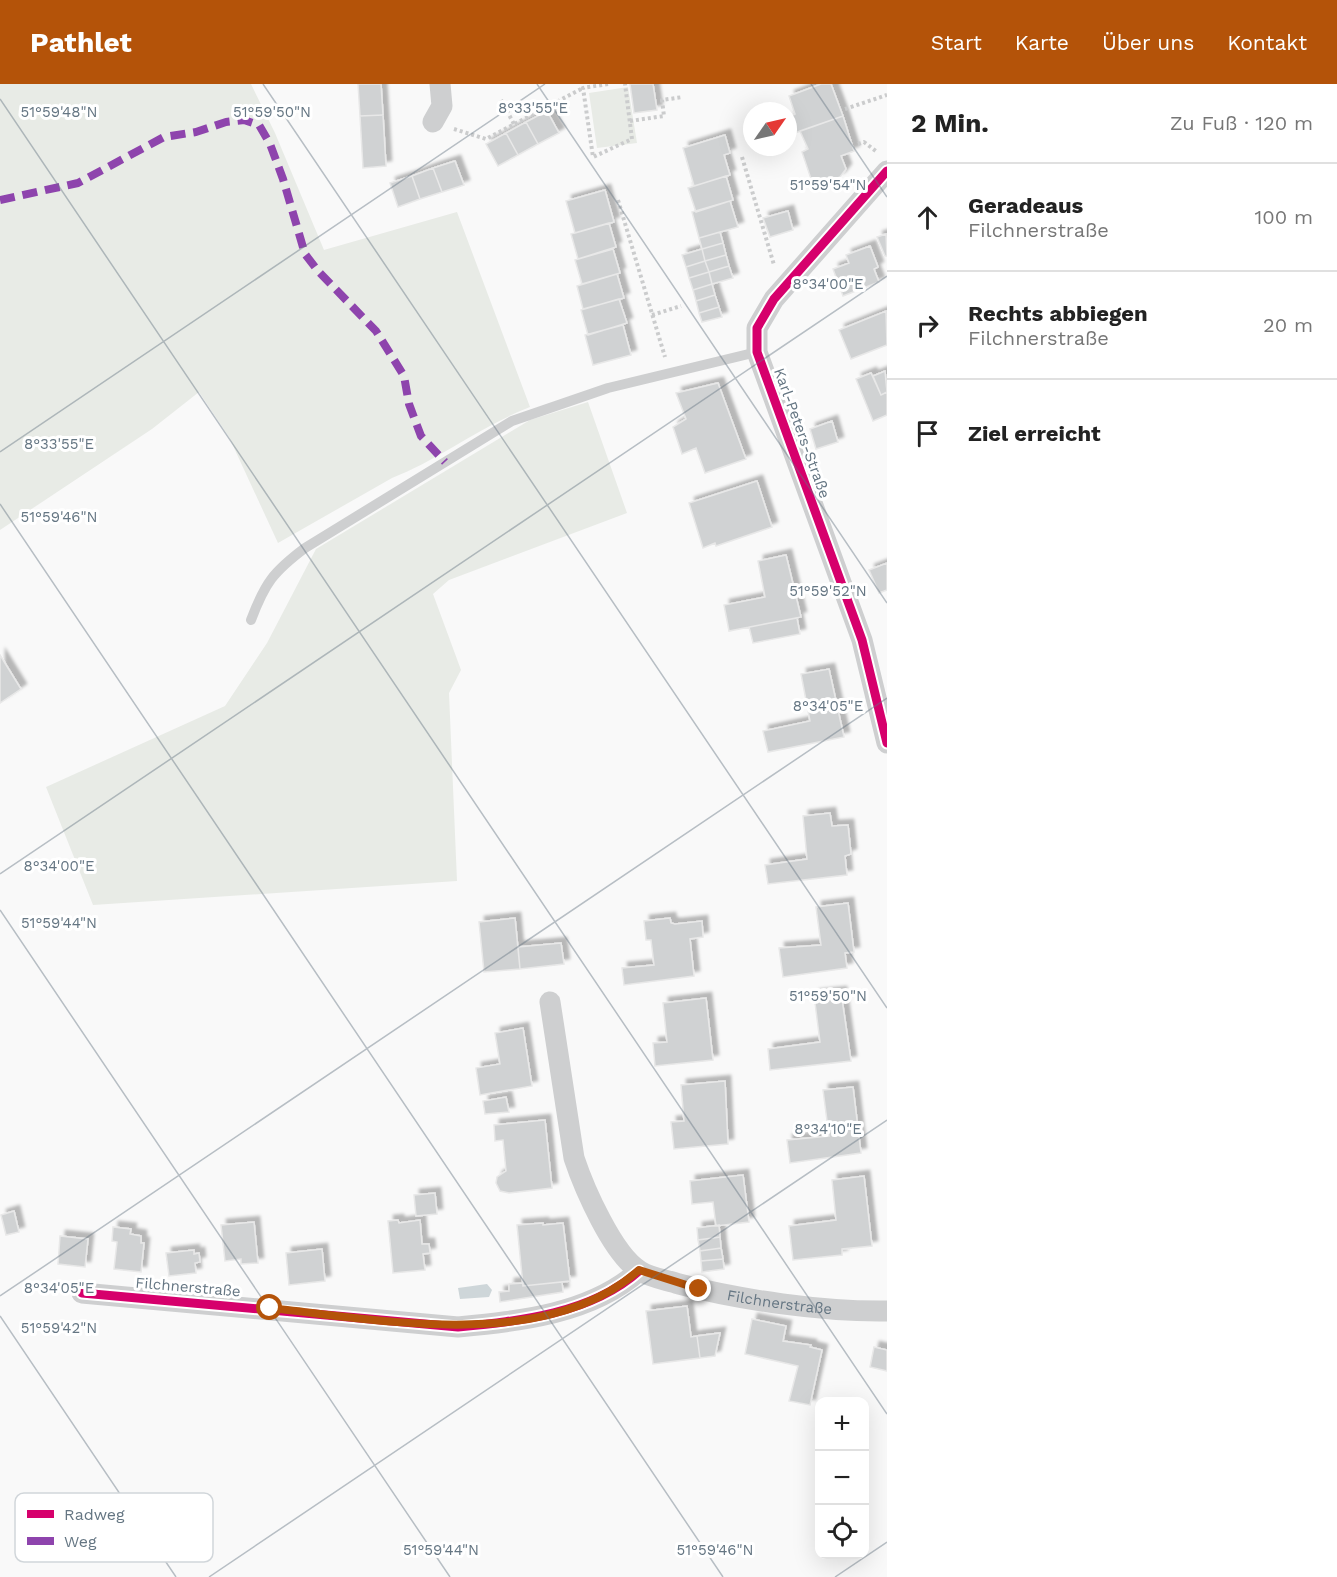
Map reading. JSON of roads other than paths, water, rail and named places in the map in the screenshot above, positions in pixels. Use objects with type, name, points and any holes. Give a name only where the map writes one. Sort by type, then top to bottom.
[{"type":"street","points":[[433,122],[442,106],[440,84]]},
{"type":"street","name":"Karl-Peters-Straße","points":[[883,163],[782,289],[757,328],[757,352],[862,640],[887,743]]},
{"type":"street","points":[[550,1002],[574,1158],[580,1178],[592,1205],[610,1234],[626,1257],[639,1270]]},
{"type":"street","name":"Filchnerstraße","points":[[82,1293],[458,1327],[500,1323],[573,1307],[602,1296],[625,1283],[639,1270],[699,1289],[734,1295],[844,1310],[887,1311]]},
{"type":"lane","points":[[251,620],[264,587],[281,566],[305,548],[512,421],[608,388],[757,352]]}]
